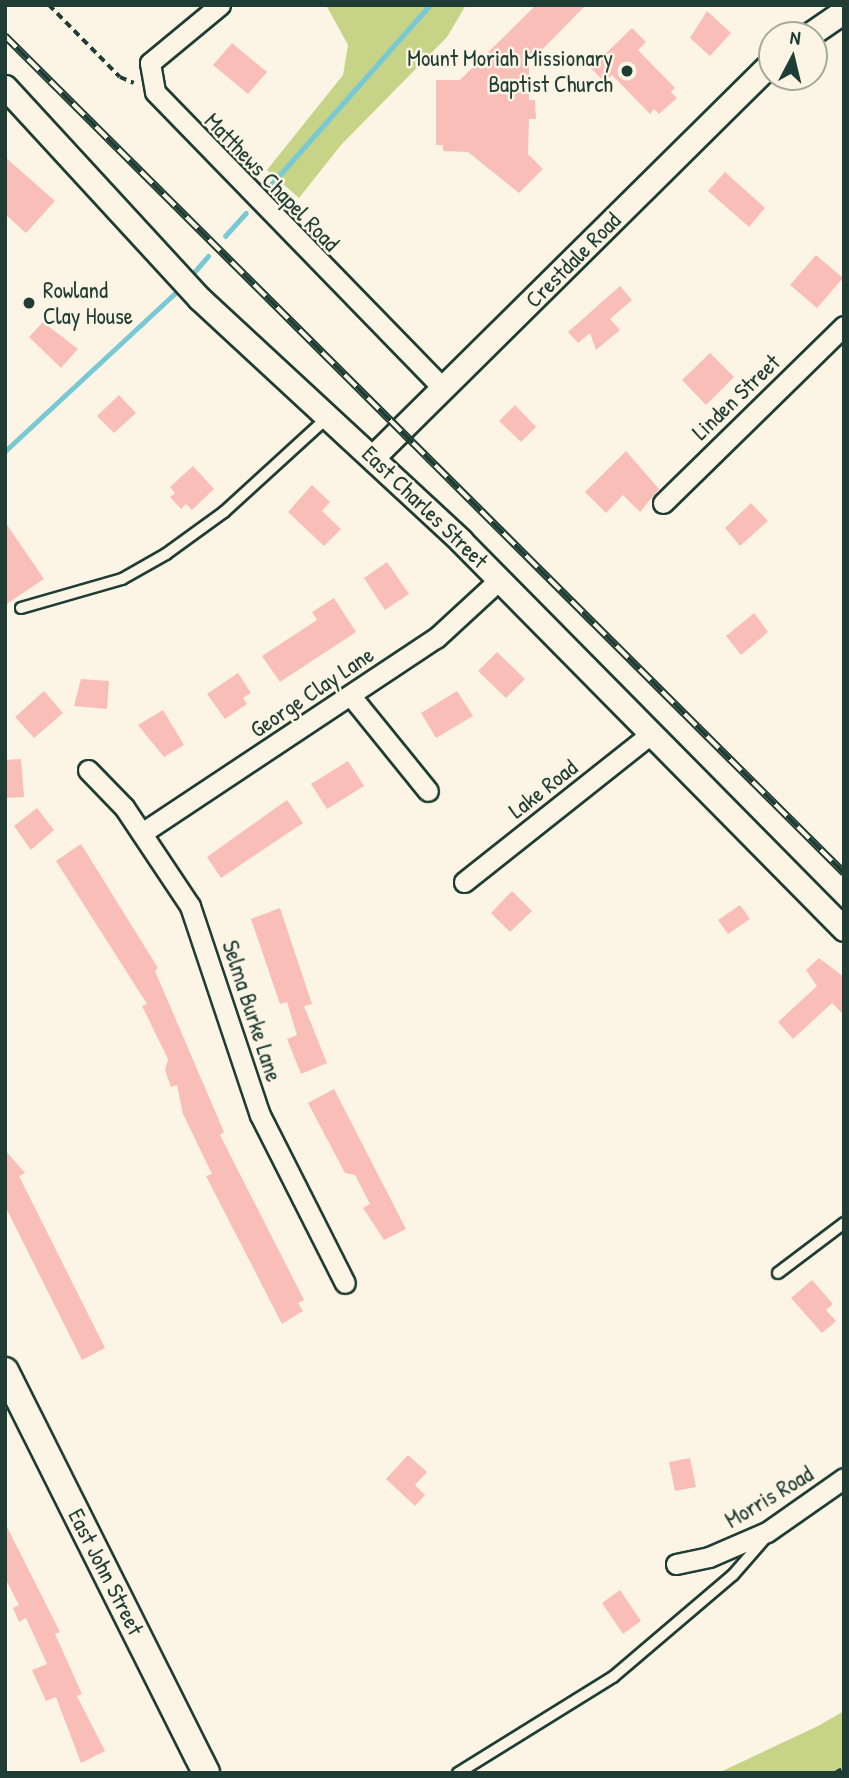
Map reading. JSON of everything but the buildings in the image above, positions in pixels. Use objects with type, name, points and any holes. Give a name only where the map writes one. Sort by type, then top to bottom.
[{"type":"main road","name":"East John Street","points":[[5,1371],[206,1773]]},
{"type":"street","points":[[152,86],[150,63],[220,5]]},
{"type":"street","points":[[828,22],[844,11]]},
{"type":"street","name":"Crestdale Road","points":[[373,457],[758,76]]},
{"type":"street","name":"Matthews Chapel Road","points":[[152,86],[172,114],[443,388]]},
{"type":"street","name":"East Charles Street","points":[[5,87],[199,299],[373,457],[499,580],[844,929]]},
{"type":"street","name":"Linden Street","points":[[663,503],[844,326]]},
{"type":"street","name":"George Clay Lane","points":[[142,833],[436,638],[499,580]]},
{"type":"street","points":[[351,696],[428,790]]},
{"type":"street","name":"Lake Road","points":[[464,882],[651,734]]},
{"type":"street","name":"Selma Burke Lane","points":[[88,770],[142,833],[190,906],[260,1115],[345,1283]]},
{"type":"street","name":"Morris Road","points":[[676,1564],[709,1557],[771,1530],[844,1478]]},
{"type":"lane","points":[[21,608],[122,579],[166,554],[224,512],[329,417]]},
{"type":"lane","points":[[778,1273],[844,1223]]},
{"type":"lane","points":[[458,1773],[613,1677],[733,1576],[771,1530]]},
{"type":"path","points":[[48,5],[120,77],[152,86]]},
{"type":"path","points":[[835,1773],[844,1768]]},
{"type":"green space","points":[[326,5],[466,5],[447,37],[341,145],[299,198],[267,170],[343,75],[348,45]]},
{"type":"green space","points":[[844,1711],[844,1773],[718,1773],[818,1726]]},
{"type":"waterway","points":[[267,189],[430,5]]},
{"type":"waterway","points":[[225,236],[246,213]]},
{"type":"waterway","points":[[195,271],[208,256]]},
{"type":"waterway","points":[[5,451],[174,294]]},
{"type":"railway","points":[[5,36],[844,873]]},
{"type":"place","name":"Mount Moriah Missionary Baptist Church","points":[[627,71]]},
{"type":"place","name":"Rowland Clay House","points":[[29,303]]}]
